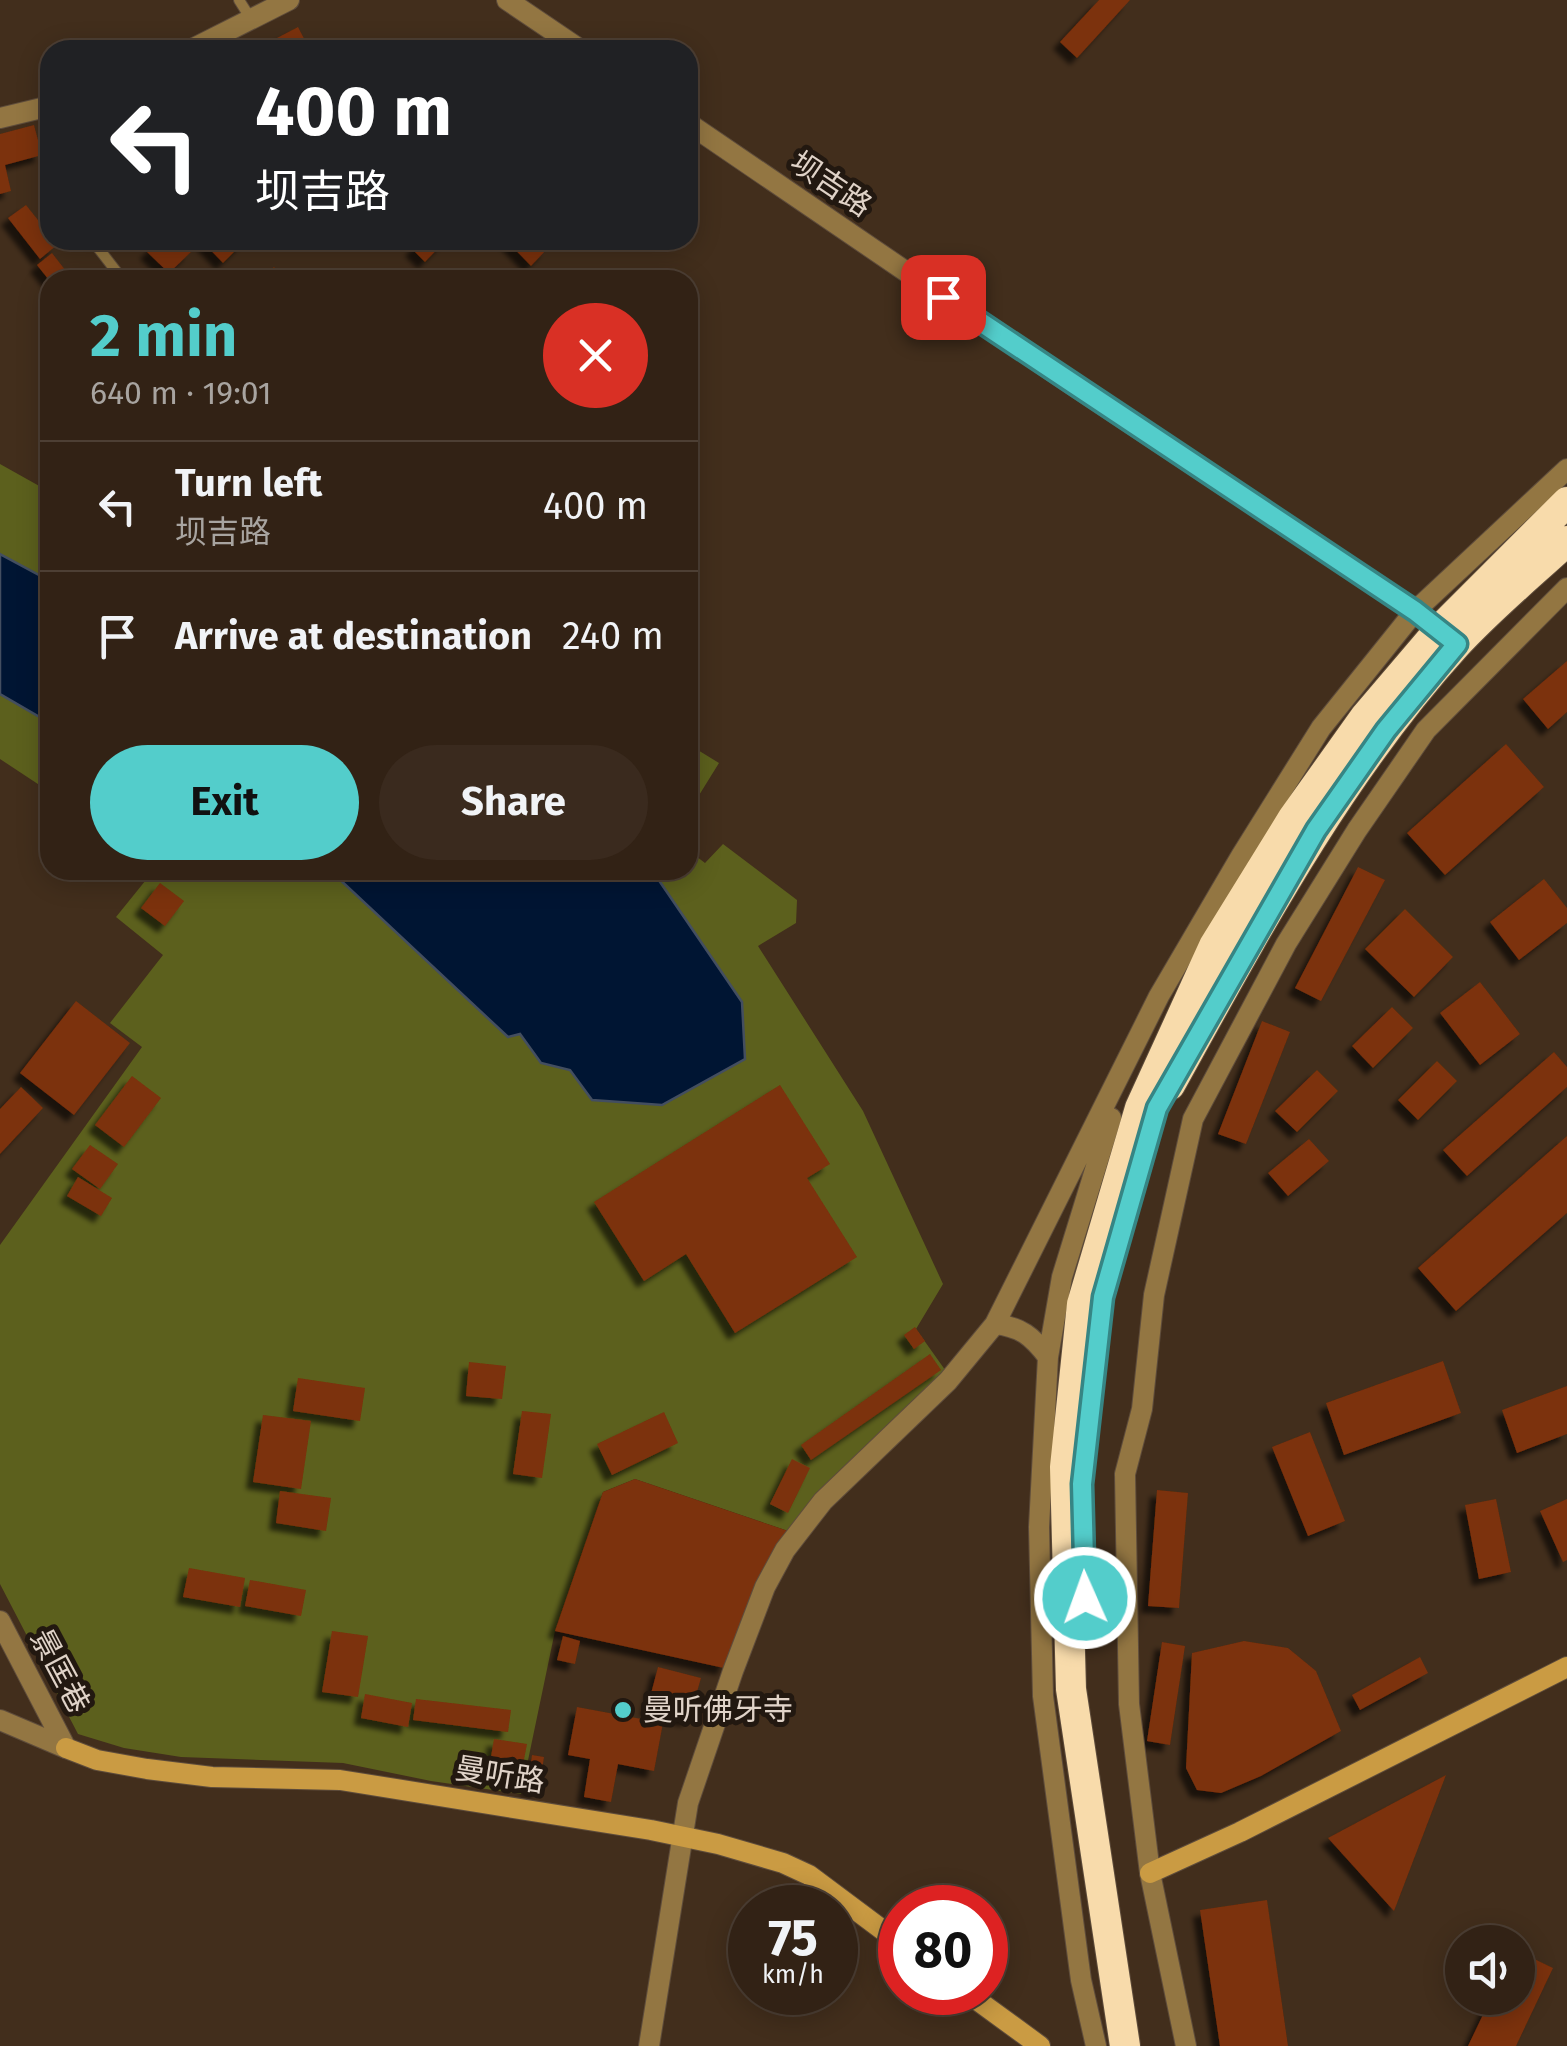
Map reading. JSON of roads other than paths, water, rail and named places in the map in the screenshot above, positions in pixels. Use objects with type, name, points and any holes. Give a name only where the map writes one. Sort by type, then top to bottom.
[{"type":"highway","points":[[1134,2026],[1071,1689],[1065,1467],[1082,1304],[1172,1003],[1214,946],[1293,818],[1365,717],[1449,636],[1567,502]]},
{"type":"highway","points":[[1126,2046],[1134,2026],[1088,1674],[1082,1484],[1103,1297],[1157,1108],[1316,830],[1449,636],[1567,541]]},
{"type":"street","points":[[209,40],[289,0]]},
{"type":"street","points":[[507,0],[566,40]]},
{"type":"street","points":[[0,118],[40,108]]},
{"type":"street","name":"坝吉路","points":[[698,130],[1071,384],[1415,611],[1487,666]]},
{"type":"street","points":[[1096,2046],[1078,1961],[1044,1696],[1039,1527],[1048,1357],[1062,1276],[1105,1133],[1241,856],[1321,728],[1415,611],[1567,469]]},
{"type":"street","points":[[1186,2046],[1150,1873],[1129,1704],[1125,1474],[1142,1409],[1154,1295],[1192,1119],[1286,944],[1426,730],[1567,588]]},
{"type":"street","points":[[649,2046],[681,1836],[694,1785],[765,1587],[785,1550],[823,1501],[948,1381],[995,1324],[1172,1003]]},
{"type":"street","points":[[995,1324],[1017,1327],[1032,1337],[1048,1357]]},
{"type":"street","name":"景匡巷","points":[[0,1621],[66,1748]]},
{"type":"street","points":[[1150,1873],[1226,1839],[1567,1667]]},
{"type":"street","points":[[0,1720],[66,1748]]},
{"type":"street","name":"曼听路","points":[[66,1748],[97,1760],[163,1772],[246,1779],[340,1780],[681,1836],[757,1855],[810,1875],[878,1925]]},
{"type":"street","points":[[998,2015],[1040,2046]]},
{"type":"lane","points":[[239,0],[250,19]]},
{"type":"lane","points":[[100,250],[115,270]]},
{"type":"water","points":[[0,554],[40,576],[40,717],[0,694]]},
{"type":"water","points":[[340,880],[659,880],[742,1002],[745,1059],[662,1105],[592,1100],[570,1070],[541,1063],[520,1034],[508,1037]]},
{"type":"place","name":"曼听佛牙寺","points":[[623,1710]]}]
